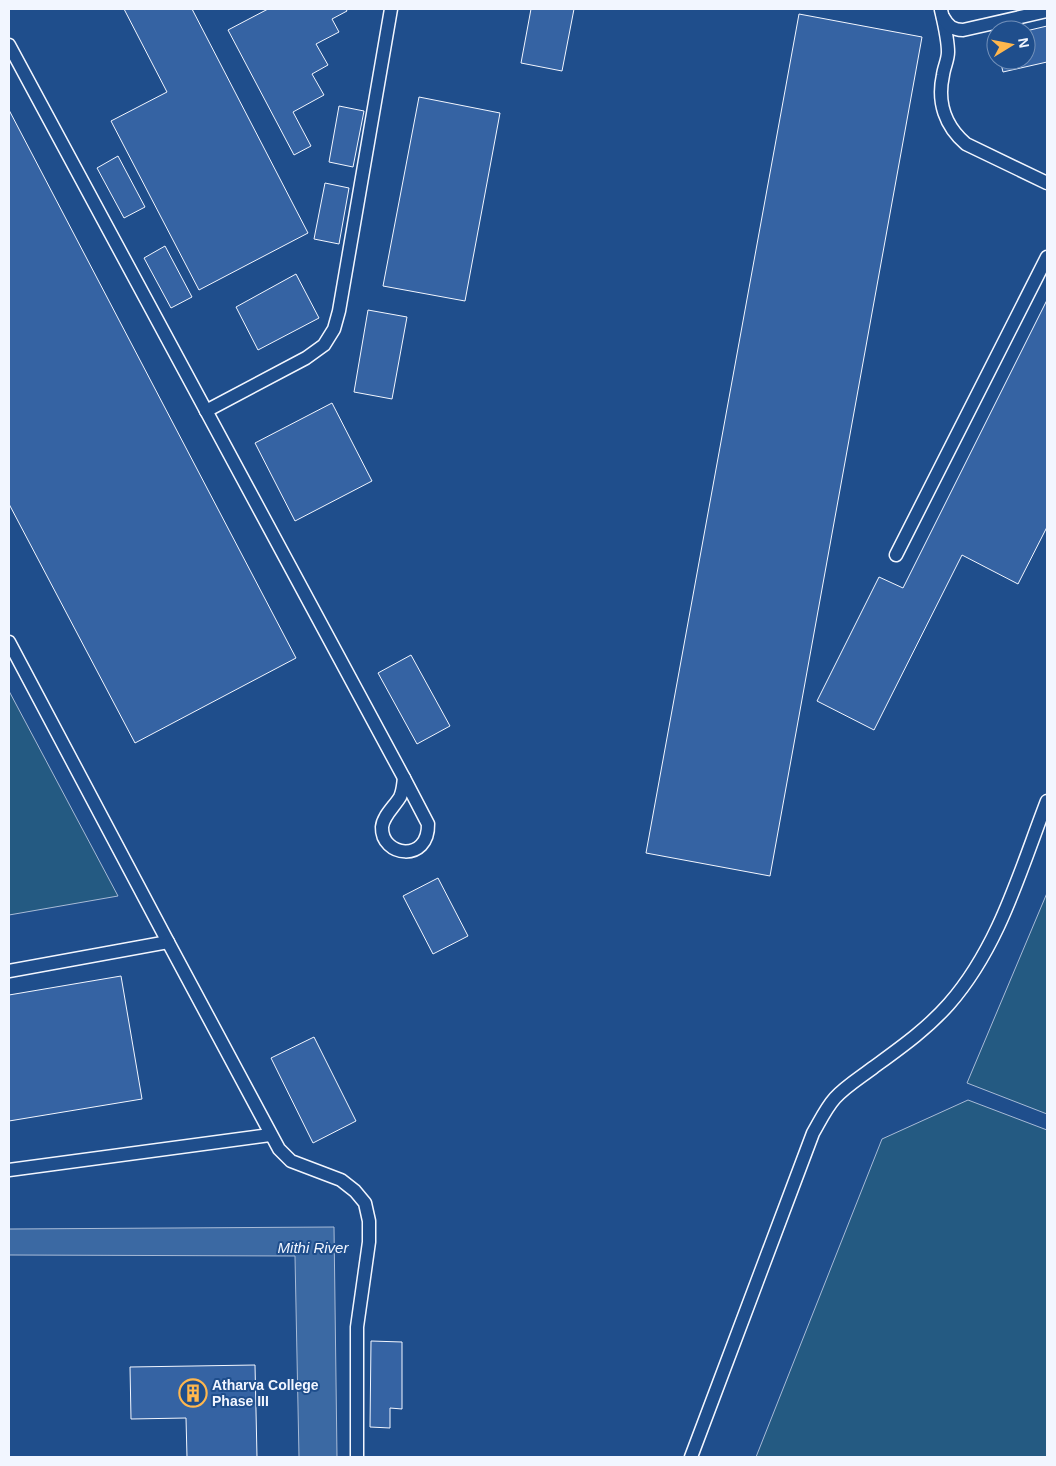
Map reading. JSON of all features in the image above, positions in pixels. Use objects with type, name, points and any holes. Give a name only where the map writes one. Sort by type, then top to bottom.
[{"type":"lane","points":[[206,411],[306,358],[324,345],[334,329],[342,293],[391,9]]},
{"type":"lane","points":[[941,11],[951,28],[957,30],[1047,11]]},
{"type":"lane","points":[[941,11],[948,54]]},
{"type":"lane","points":[[963,30],[953,39],[943,75],[942,108],[948,122],[956,135],[966,144],[1046,183]]},
{"type":"lane","points":[[9,45],[404,778],[428,824],[428,832],[421,846],[406,852],[398,851],[391,847],[386,841],[382,827],[384,820],[401,795],[404,778]]},
{"type":"lane","points":[[896,555],[1047,257]]},
{"type":"lane","points":[[9,642],[279,1150],[291,1161],[341,1180],[355,1191],[365,1203],[369,1221],[369,1242],[357,1327],[357,1457]]},
{"type":"lane","points":[[691,1457],[813,1133],[823,1113],[848,1086],[918,1035],[948,1004],[972,975],[994,937],[1047,801]]},
{"type":"lane","points":[[9,971],[168,942]]},
{"type":"lane","points":[[9,1170],[270,1135]]},
{"type":"shaded area","points":[[9,691],[118,896],[9,915]]},
{"type":"shaded area","points":[[1047,893],[1047,1114],[967,1083]]},
{"type":"shaded area","points":[[968,1100],[1047,1130],[1047,1457],[756,1457],[882,1139]]},
{"type":"water","name":"Mithi River","points":[[334,1227],[337,1457],[299,1457],[295,1256],[9,1255],[9,1229]]},
{"type":"building","points":[[124,9],[192,9],[308,233],[199,290],[111,121],[167,92]]},
{"type":"building","points":[[268,9],[346,9],[347,11],[332,19],[339,32],[316,44],[328,65],[312,74],[324,95],[293,112],[311,146],[294,155],[228,30]]},
{"type":"building","points":[[531,9],[574,9],[562,71],[521,63]]},
{"type":"building","points":[[799,14],[922,37],[770,876],[646,853]]},
{"type":"building","points":[[1047,26],[1047,62],[1036,64],[1036,29]]},
{"type":"building","points":[[419,97],[500,113],[465,301],[383,286]]},
{"type":"building","points":[[339,106],[364,111],[353,167],[329,162]]},
{"type":"building","points":[[9,110],[296,658],[135,743],[9,504]]},
{"type":"building","points":[[118,156],[145,207],[124,218],[97,168]]},
{"type":"building","points":[[325,183],[349,188],[339,244],[314,239]]},
{"type":"building","points":[[165,246],[192,297],[171,308],[144,258]]},
{"type":"building","points":[[296,274],[319,318],[258,350],[236,307]]},
{"type":"building","points":[[1047,300],[1047,527],[1018,584],[962,555],[874,730],[817,701],[879,577],[903,588]]},
{"type":"building","points":[[368,310],[407,317],[392,399],[354,392]]},
{"type":"building","points":[[332,403],[372,481],[295,521],[255,443]]},
{"type":"building","points":[[411,655],[450,726],[417,744],[378,673]]},
{"type":"building","points":[[438,878],[468,936],[433,954],[403,896]]},
{"type":"building","points":[[121,976],[142,1099],[9,1121],[9,995]]},
{"type":"building","points":[[314,1037],[356,1121],[313,1143],[271,1058]]},
{"type":"building","points":[[371,1341],[402,1342],[402,1409],[390,1408],[390,1428],[370,1427]]},
{"type":"building","name":"Atharva College Phase III","points":[[255,1365],[257,1457],[187,1457],[186,1418],[131,1419],[130,1367]]},
{"type":"place","name":"Atharva College Phase III","points":[[193,1393]]}]
